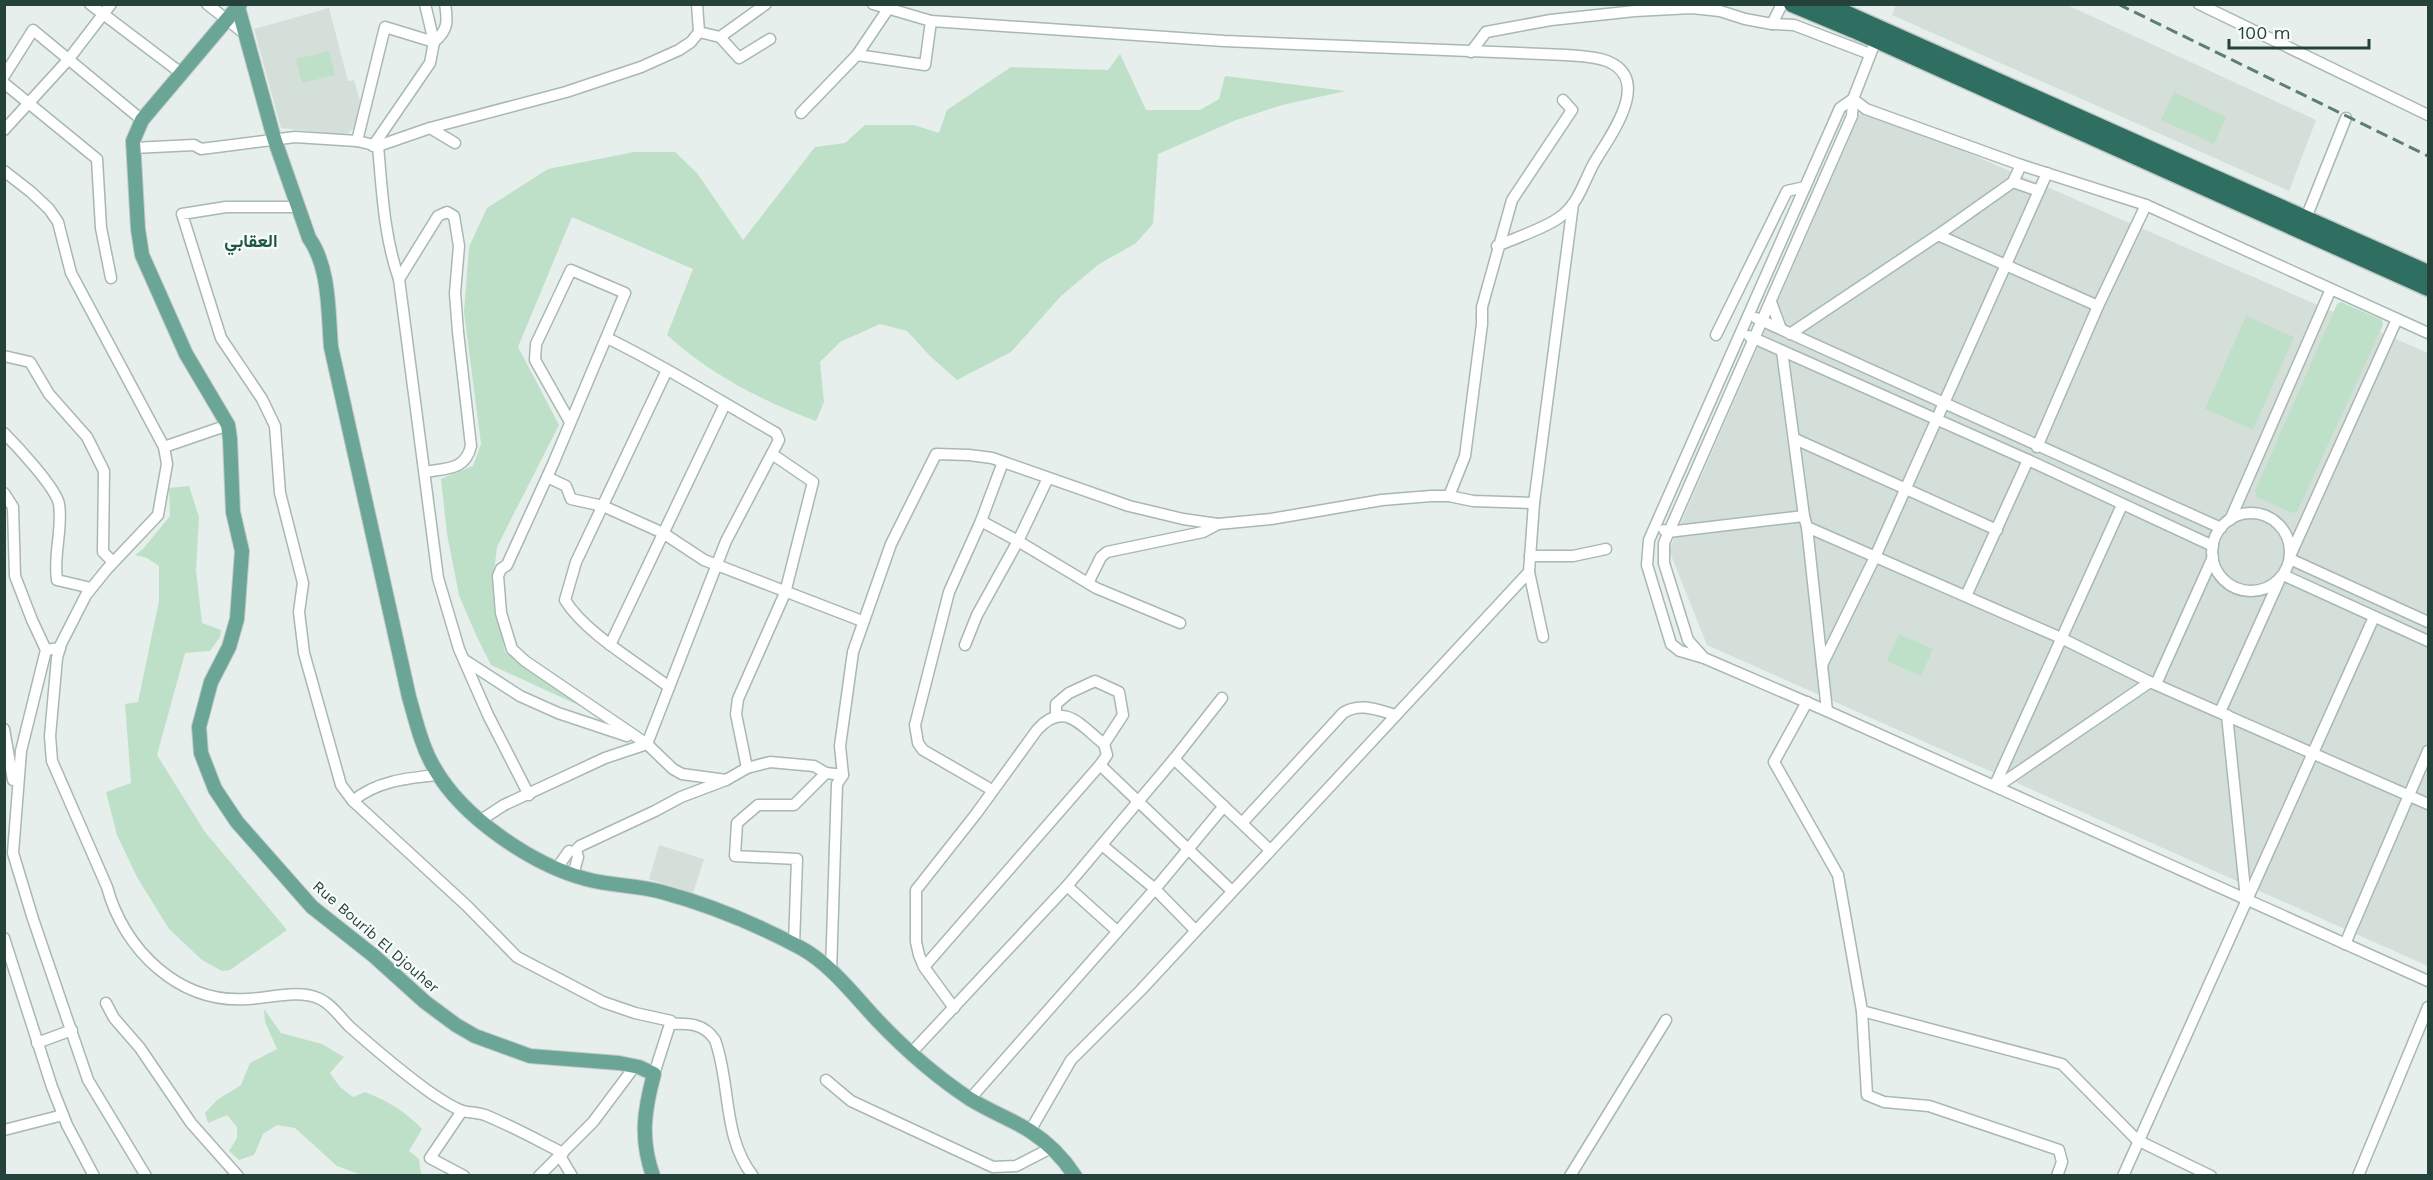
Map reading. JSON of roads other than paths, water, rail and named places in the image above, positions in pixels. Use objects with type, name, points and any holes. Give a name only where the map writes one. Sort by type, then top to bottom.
[{"type":"highway","points":[[1792,4],[1851,38],[2428,288]]},
{"type":"highway","points":[[1825,4],[2428,273]]},
{"type":"main road","name":"Rue Bourib El Djouher","points":[[239,6],[142,120],[133,141],[138,229],[142,255],[186,354],[228,425],[233,512],[242,551],[237,619],[229,647],[207,694],[200,719],[199,737],[203,763],[224,805],[312,907],[374,956],[425,1002],[456,1025],[475,1036],[530,1056],[619,1063],[635,1066],[654,1074]]},
{"type":"main road","points":[[239,6],[274,138],[309,238],[321,262],[328,306],[331,347],[409,697],[424,744],[438,775],[481,820],[514,847],[556,868],[573,875],[613,885],[661,892],[741,920],[812,956],[831,972],[882,1026],[912,1052],[970,1099],[1030,1131],[1051,1148],[1075,1176]]},
{"type":"main road","points":[[653,1176],[643,1129],[654,1074]]},
{"type":"street","points":[[90,4],[181,73]]},
{"type":"street","points":[[4,130],[68,60],[111,4]]},
{"type":"street","points":[[207,4],[245,34]]},
{"type":"street","points":[[425,4],[434,42],[430,63],[375,146],[388,229],[399,279],[438,578],[453,634],[488,715],[529,795]]},
{"type":"street","points":[[434,42],[443,34],[448,24],[445,4]]},
{"type":"street","points":[[133,148],[194,145],[201,149],[296,137],[357,141],[375,146],[430,128],[567,92],[641,67],[691,42],[699,32],[697,4]]},
{"type":"street","points":[[720,37],[766,4]]},
{"type":"street","points":[[873,4],[932,21],[1224,41],[1566,55],[1599,59],[1614,66],[1626,78],[1628,87],[1625,108],[1574,204],[1560,218],[1497,246]]},
{"type":"street","points":[[1772,24],[1782,4]]},
{"type":"street","points":[[2199,4],[2428,115]]},
{"type":"street","points":[[801,113],[857,55],[888,9]]},
{"type":"street","points":[[1471,52],[1486,32],[1551,20],[1635,11],[1708,9],[1772,24],[1794,25],[1851,38]]},
{"type":"street","points":[[857,55],[925,65],[932,21]]},
{"type":"street","points":[[357,141],[385,27],[434,42]]},
{"type":"street","points":[[4,76],[33,30],[142,120]]},
{"type":"street","points":[[699,32],[720,37],[739,58],[770,39]]},
{"type":"street","points":[[1704,658],[1688,640],[1664,563],[1664,543],[1852,116],[1853,99],[1873,47]]},
{"type":"street","points":[[4,83],[98,159],[101,228],[111,278]]},
{"type":"street","points":[[1853,99],[1866,110],[2021,165],[2146,205],[2428,333]]},
{"type":"street","points":[[1853,99],[1840,108],[1649,540],[1647,565],[1671,644],[1680,651],[1704,658],[1997,786],[2428,981]]},
{"type":"street","points":[[1449,496],[1465,456],[1482,324],[1482,308],[1497,246],[1512,200],[1572,110],[1563,100]]},
{"type":"street","points":[[2306,218],[2346,117]]},
{"type":"street","points":[[430,128],[455,143]]},
{"type":"street","points":[[1785,332],[1938,235],[2013,182],[2021,165]]},
{"type":"street","points":[[4,171],[31,192],[49,209],[58,222],[71,273],[164,447],[166,464],[158,515],[91,588],[79,606],[60,648],[50,736],[52,761],[107,887],[112,907],[150,963],[179,983],[218,998],[248,999],[301,995],[319,998],[431,1093],[462,1111],[478,1113],[503,1123],[561,1155],[572,1176]]},
{"type":"street","points":[[1822,665],[1875,557],[1903,489],[2047,173]]},
{"type":"street","points":[[2013,182],[2039,191]]},
{"type":"street","points":[[1716,335],[1788,191],[1805,188]]},
{"type":"street","points":[[1544,637],[1529,572],[1530,556],[1534,503],[1574,204]]},
{"type":"street","points":[[2037,447],[2098,306],[2146,205]]},
{"type":"street","points":[[298,207],[226,207],[182,213],[221,338],[262,399],[275,426],[280,493],[303,583],[299,612],[309,676],[338,777],[345,794],[467,906],[517,957],[603,1002],[671,1021],[654,1074]]},
{"type":"street","points":[[399,279],[438,216],[447,212],[451,213],[454,216],[459,246],[455,293],[471,446],[467,459],[460,465],[425,472]]},
{"type":"street","points":[[1938,235],[2098,306]]},
{"type":"street","points":[[570,422],[535,360],[534,353],[571,270],[625,293],[547,477],[507,565],[498,576],[501,613],[512,649],[525,661],[647,744],[668,765],[682,774],[726,780]]},
{"type":"street","points":[[2230,520],[2331,289]]},
{"type":"street","points":[[1738,291],[1756,298]]},
{"type":"street","points":[[1771,302],[1785,332],[1780,350],[1806,522],[1827,711]]},
{"type":"street","points":[[1749,315],[2037,447],[2221,528]]},
{"type":"street","points":[[2246,899],[2223,714],[2281,577],[2397,319]]},
{"type":"street","points":[[1741,333],[2028,460],[2213,551]]},
{"type":"street","points":[[607,338],[776,433],[777,446],[729,534],[647,744]]},
{"type":"street","points":[[4,356],[30,362],[48,394],[87,437],[104,471],[103,552],[113,562]]},
{"type":"street","points":[[667,370],[576,562],[565,600],[576,614],[610,645],[669,687]]},
{"type":"street","points":[[610,645],[724,404]]},
{"type":"street","points":[[164,447],[228,425]]},
{"type":"street","points":[[4,433],[29,458],[59,503],[54,565],[57,580],[91,588]]},
{"type":"street","points":[[1795,439],[1997,530]]},
{"type":"street","points":[[747,768],[736,714],[738,699],[785,592],[813,482],[772,454]]},
{"type":"street","points":[[831,972],[837,784],[843,775],[840,746],[851,658],[862,621],[891,544],[936,454],[976,455],[1048,477],[1129,506],[1183,519],[1218,524],[1271,519],[1382,500],[1449,496],[1473,501],[1534,503]]},
{"type":"street","points":[[1966,596],[2028,460]]},
{"type":"street","points":[[992,790],[923,750],[918,743],[915,725],[949,592],[981,521],[1003,462]]},
{"type":"street","points":[[547,477],[566,486],[571,499],[603,506],[663,533],[716,565],[862,621]]},
{"type":"street","points":[[965,645],[977,615],[1018,541],[1048,477]]},
{"type":"street","points":[[4,493],[13,507],[15,576],[46,650],[23,742],[18,801],[9,850],[72,1030],[77,1054],[88,1080],[146,1176]]},
{"type":"street","points":[[1997,786],[2122,505]]},
{"type":"street","points":[[1997,786],[2153,683],[2213,551],[2221,528],[2230,520],[2241,515],[2266,516],[2285,532],[2290,543],[2290,557]]},
{"type":"street","points":[[981,521],[1088,583],[1180,623]]},
{"type":"street","points":[[1656,526],[1668,532],[1806,522],[1875,557],[2061,638],[2153,683],[2313,755],[2428,804]]},
{"type":"street","points":[[1088,583],[1101,557],[1107,552],[1203,532],[1218,524]]},
{"type":"street","points":[[1530,556],[1574,556],[1606,549]]},
{"type":"street","points":[[2213,551],[2214,565],[2221,577],[2231,586],[2243,591],[2257,591],[2269,587],[2281,577]]},
{"type":"street","points":[[2290,557],[2428,622]]},
{"type":"street","points":[[1030,1131],[1071,1060],[1141,990],[1529,572]]},
{"type":"street","points":[[2281,577],[2428,641]]},
{"type":"street","points":[[2123,1176],[2137,1140],[2374,617]]},
{"type":"street","points":[[46,650],[60,648]]},
{"type":"street","points":[[465,661],[520,696],[647,744]]},
{"type":"street","points":[[954,1008],[924,967],[916,942],[916,890],[976,814],[1044,721],[1060,712],[1069,693],[1095,681],[1119,692],[1123,715],[1104,744]]},
{"type":"street","points":[[912,1052],[1067,886],[1222,698]]},
{"type":"street","points":[[1807,702],[1774,762],[1838,875],[1862,1011],[1867,1095],[1884,1102],[1929,1106],[2059,1150],[2062,1162],[2057,1176]]},
{"type":"street","points":[[1242,823],[1343,714],[1352,708],[1363,706],[1395,715]]},
{"type":"street","points":[[924,967],[1107,755],[1104,744],[1060,712]]},
{"type":"street","points":[[4,729],[18,801]]},
{"type":"street","points":[[481,820],[504,805],[605,758],[647,744]]},
{"type":"street","points":[[2345,944],[2428,752]]},
{"type":"street","points":[[1174,759],[1270,850]]},
{"type":"street","points":[[573,875],[578,857],[576,850],[580,846],[681,797],[726,780],[747,768],[770,762],[814,766],[826,773],[843,775]]},
{"type":"street","points":[[1100,765],[1232,891]]},
{"type":"street","points":[[794,945],[797,859],[735,856],[737,823],[758,805],[794,805],[826,773]]},
{"type":"street","points":[[353,801],[365,791],[390,783],[438,775]]},
{"type":"street","points":[[970,1099],[1189,850],[1224,806]]},
{"type":"street","points":[[1102,845],[1155,889],[1195,930]]},
{"type":"street","points":[[556,868],[570,851]]},
{"type":"street","points":[[1067,886],[1117,931]]},
{"type":"street","points":[[4,938],[63,1115],[94,1176]]},
{"type":"street","points":[[106,1003],[114,1018],[140,1048],[191,1123],[238,1176]]},
{"type":"street","points":[[2358,1176],[2428,1007]]},
{"type":"street","points":[[1862,1011],[2062,1064],[2137,1140],[2211,1176]]},
{"type":"street","points":[[1570,1176],[1666,1020]]},
{"type":"street","points":[[670,1024],[698,1025],[708,1031],[715,1040],[735,1138],[745,1165],[753,1176]]},
{"type":"street","points":[[37,1042],[72,1030]]},
{"type":"street","points":[[539,1176],[593,1122],[635,1066]]},
{"type":"street","points":[[826,1080],[851,1101],[993,1167],[1016,1166],[1051,1148]]},
{"type":"street","points":[[462,1111],[430,1158],[464,1176]]},
{"type":"street","points":[[4,1131],[63,1115]]},
{"type":"railway","points":[[2118,4],[2428,156]]},
{"type":"district","name":"العقابي","points":[[251,241]]}]
